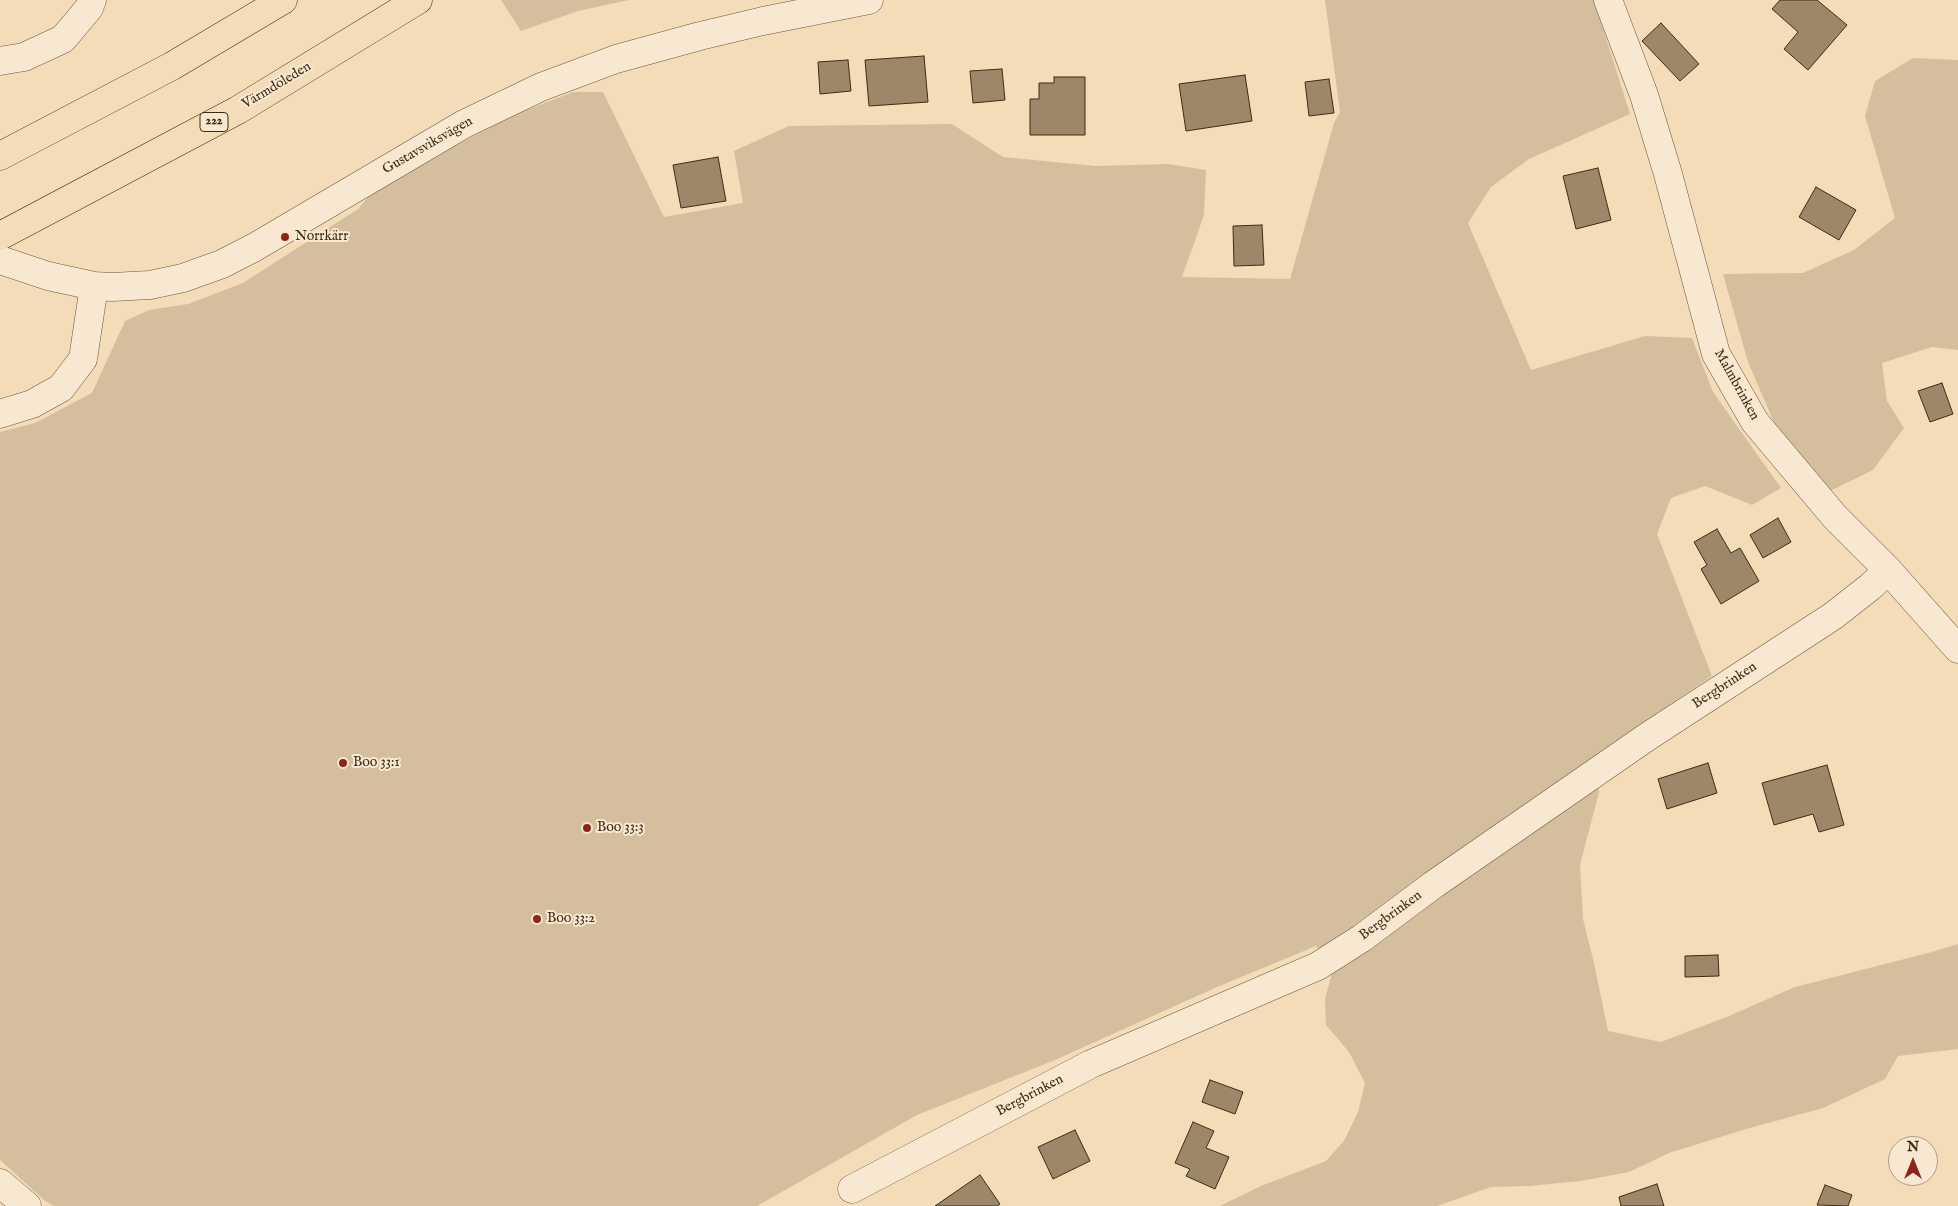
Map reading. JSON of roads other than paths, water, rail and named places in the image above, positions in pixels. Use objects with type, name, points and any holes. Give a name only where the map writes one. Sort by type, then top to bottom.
[{"type":"highway","points":[[0,156],[172,66],[283,0]]},
{"type":"highway","name":"Värmdöleden","points":[[1,244],[238,110],[418,0]]},
{"type":"street","points":[[0,61],[24,57],[62,39],[89,8],[92,0]]},
{"type":"street","name":"Gustavsviksvägen","points":[[1,244],[48,276],[94,286],[150,285],[183,278],[222,264],[256,246],[464,124],[511,100],[578,72],[700,36],[868,0]]},
{"type":"street","name":"Malmbrinken","points":[[1608,0],[1644,96],[1668,174],[1716,354],[1755,422],[1835,517],[1888,570],[1958,650]]},
{"type":"street","points":[[0,414],[32,404],[62,388],[83,360],[94,286]]},
{"type":"street","name":"Bergbrinken","points":[[852,1189],[1091,1064],[1318,966],[1362,938],[1433,885],[1647,738],[1833,616],[1888,570]]},
{"type":"street","points":[[0,1183],[27,1206]]},
{"type":"place","name":"Norrkärr","points":[[285,237]]},
{"type":"place","name":"Boo 33:1","points":[[343,763]]},
{"type":"place","name":"Boo 33:3","points":[[587,828]]},
{"type":"place","name":"Boo 33:2","points":[[537,919]]}]
